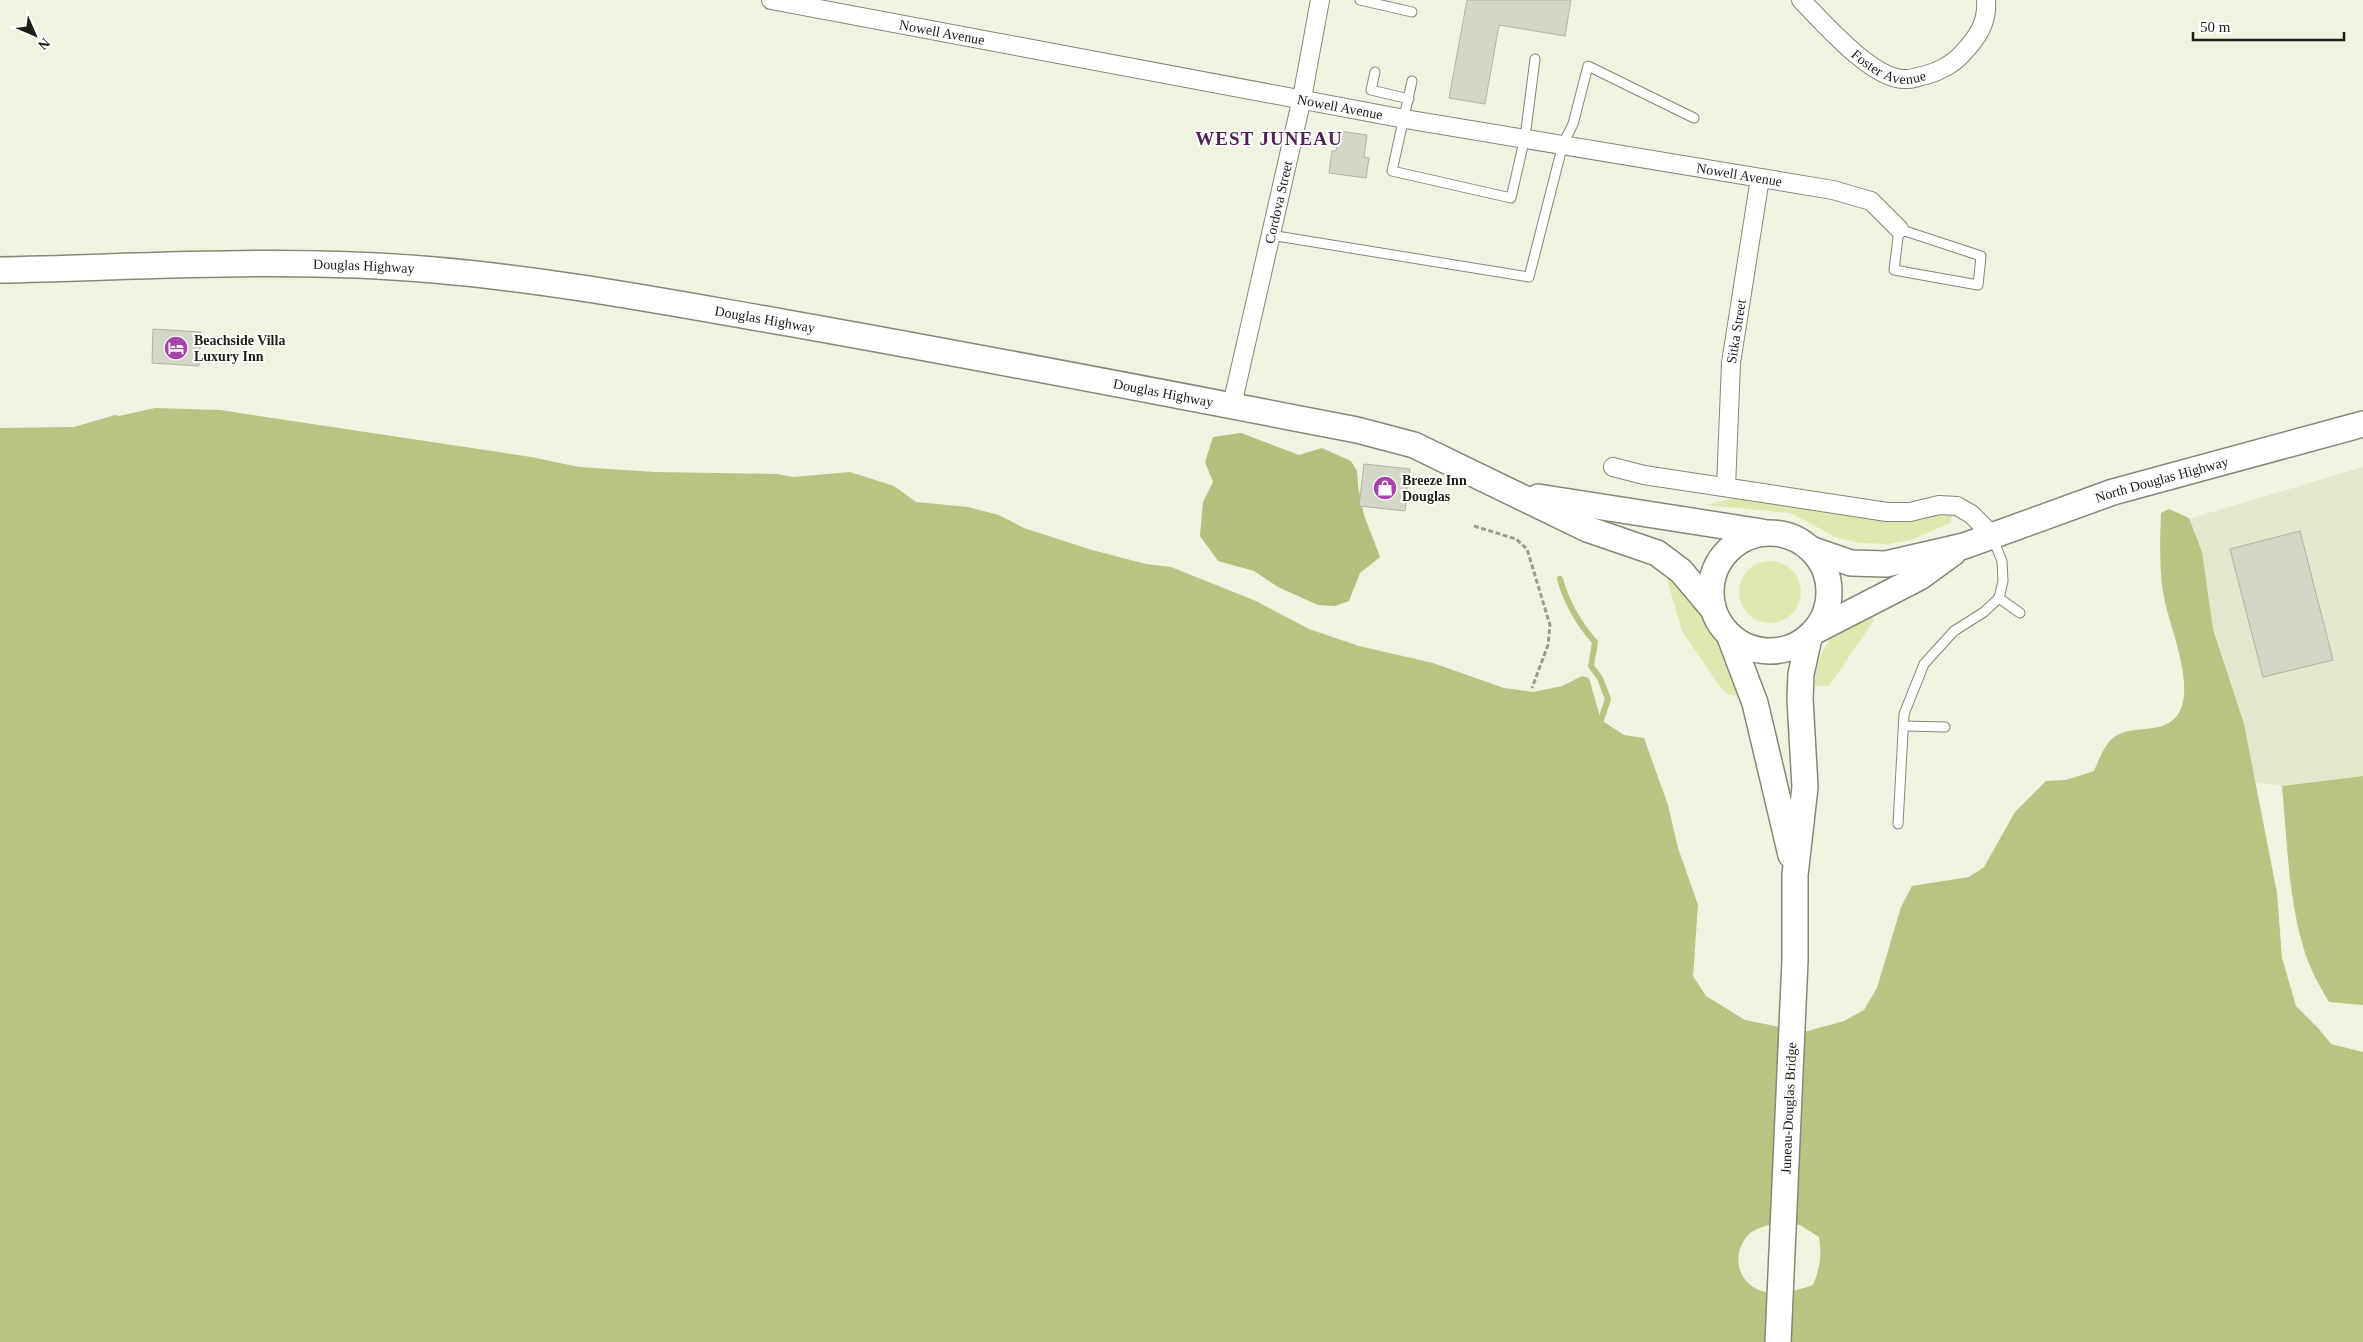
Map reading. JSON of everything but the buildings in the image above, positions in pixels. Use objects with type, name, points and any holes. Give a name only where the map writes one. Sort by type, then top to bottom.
[{"type":"main road","name":"Douglas Highway","points":[[0,270],[229,264],[365,266],[497,276],[605,292],[896,342],[1232,405],[1357,430],[1414,446],[1441,457],[1510,493],[1587,529],[1657,553],[1681,570],[1713,609]]},
{"type":"main road","name":"North Douglas Highway","points":[[1964,546],[1991,534],[2113,492],[2363,424]]},
{"type":"main road","points":[[1510,493],[1784,534],[1799,540],[1813,550],[1851,563],[1886,564],[1964,546]]},
{"type":"main road","points":[[1767,532],[1742,540],[1721,558],[1713,574],[1710,591],[1713,609],[1720,625],[1730,637],[1745,647],[1761,651],[1778,651],[1795,647],[1812,634],[1920,577],[1964,546]]},
{"type":"main road","points":[[1795,875],[1805,787],[1800,699],[1801,674],[1812,634],[1825,616],[1829,590],[1829,581],[1823,565],[1813,550]]},
{"type":"main road","points":[[1730,637],[1755,703],[1795,875]]},
{"type":"main road","name":"Juneau-Douglas Bridge","points":[[1778,1342],[1795,960],[1795,875]]},
{"type":"street","name":"Nowell Avenue","points":[[771,0],[1302,98],[1404,119],[1833,190],[1871,201],[1899,229]]},
{"type":"street","name":"Cordova Street","points":[[1232,405],[1302,98],[1320,0]]},
{"type":"street","name":"Foster Avenue","points":[[1801,0],[1863,60],[1882,72],[1906,80],[1935,73],[1958,58],[1978,37],[1987,10],[1986,0]]},
{"type":"street","name":"Sitka Street","points":[[1726,487],[1731,364],[1760,178]]},
{"type":"street","points":[[1613,467],[1644,474],[1887,512],[1910,512],[1939,505],[1957,506],[1971,514],[1991,534]]},
{"type":"lane","points":[[1360,0],[1412,12]]},
{"type":"lane","points":[[1412,81],[1392,171],[1511,198],[1525,138],[1535,59]]},
{"type":"lane","points":[[1270,235],[1529,277],[1562,144],[1573,124],[1588,66],[1694,118]]},
{"type":"lane","points":[[1375,72],[1371,90],[1409,99]]},
{"type":"lane","points":[[1899,229],[1981,256],[1978,285],[1894,270],[1899,229]]},
{"type":"lane","points":[[1898,824],[1904,714],[1924,664],[1954,631],[1984,612],[1999,598],[2003,581],[2002,561],[1991,534]]},
{"type":"lane","points":[[1999,598],[2020,614]]},
{"type":"lane","points":[[1904,726],[1945,727]]},
{"type":"path","points":[[1474,526],[1516,539],[1528,549],[1550,626],[1548,645],[1532,688]]},
{"type":"shaded area","points":[[155,408],[220,410],[531,457],[579,467],[655,472],[777,474],[793,477],[850,472],[894,486],[916,502],[968,507],[999,515],[1024,528],[1092,550],[1146,564],[1171,567],[1256,601],[1309,629],[1359,646],[1433,663],[1504,688],[1533,692],[1562,686],[1582,676],[1589,678],[1601,720],[1624,735],[1644,738],[1668,805],[1678,848],[1698,905],[1693,976],[1706,996],[1745,1020],[1804,1032],[1844,1021],[1864,1010],[1877,988],[1901,907],[1912,886],[1969,877],[1984,867],[2015,812],[2046,781],[2066,780],[2094,771],[2106,746],[2115,737],[2131,731],[2158,727],[2174,719],[2181,708],[2184,694],[2184,677],[2164,597],[2161,577],[2161,513],[2169,509],[2189,518],[2202,552],[2213,629],[2244,724],[2277,893],[2282,958],[2296,1006],[2331,1044],[2363,1052],[2363,1342],[0,1342],[0,428],[74,427],[115,415],[119,416]],"holes":[[[1780,1222],[1800,1225],[1819,1237],[1820,1261],[1813,1285],[1789,1292],[1771,1293],[1756,1289],[1748,1283],[1743,1277],[1738,1260],[1742,1243],[1748,1235],[1759,1228]]]},
{"type":"shaded area","points":[[1241,433],[1299,455],[1322,448],[1351,461],[1357,471],[1364,515],[1380,557],[1360,573],[1349,601],[1335,606],[1318,605],[1278,587],[1254,571],[1218,561],[1200,536],[1203,502],[1213,482],[1205,462],[1213,437]]},
{"type":"shaded area","points":[[2363,467],[2363,776],[2282,786],[2254,782],[2220,648],[2213,629],[2202,552],[2189,519]]},
{"type":"shaded area","points":[[1736,498],[1790,507],[1853,514],[1944,510],[1952,515],[1950,523],[1911,540],[1887,544],[1860,543],[1838,538],[1790,513],[1705,505]]},
{"type":"shaded area","points":[[1770,561],[1782,563],[1792,570],[1799,580],[1801,592],[1799,604],[1792,614],[1782,621],[1770,623],[1758,621],[1748,614],[1741,604],[1739,592],[1741,580],[1748,570],[1758,563]]},
{"type":"shaded area","points":[[1673,571],[1708,615],[1749,689],[1747,694],[1729,695],[1721,688],[1682,631],[1667,579]]},
{"type":"shaded area","points":[[1869,613],[1874,620],[1829,686],[1815,686],[1819,660],[1830,640],[1846,626]]},
{"type":"shaded area","points":[[2363,776],[2363,1005],[2329,1002],[2308,961],[2298,927],[2291,887],[2282,786]]},
{"type":"waterway","points":[[1560,579],[1574,613],[1583,628],[1595,642],[1591,666],[1600,678],[1608,699],[1601,720]]},
{"type":"place","name":"Beachside Villa Luxury Inn","points":[[176,348]]},
{"type":"place","name":"Breeze Inn Douglas","points":[[1385,488]]},
{"type":"district","name":"WEST JUNEAU","points":[[1269,138]]}]
